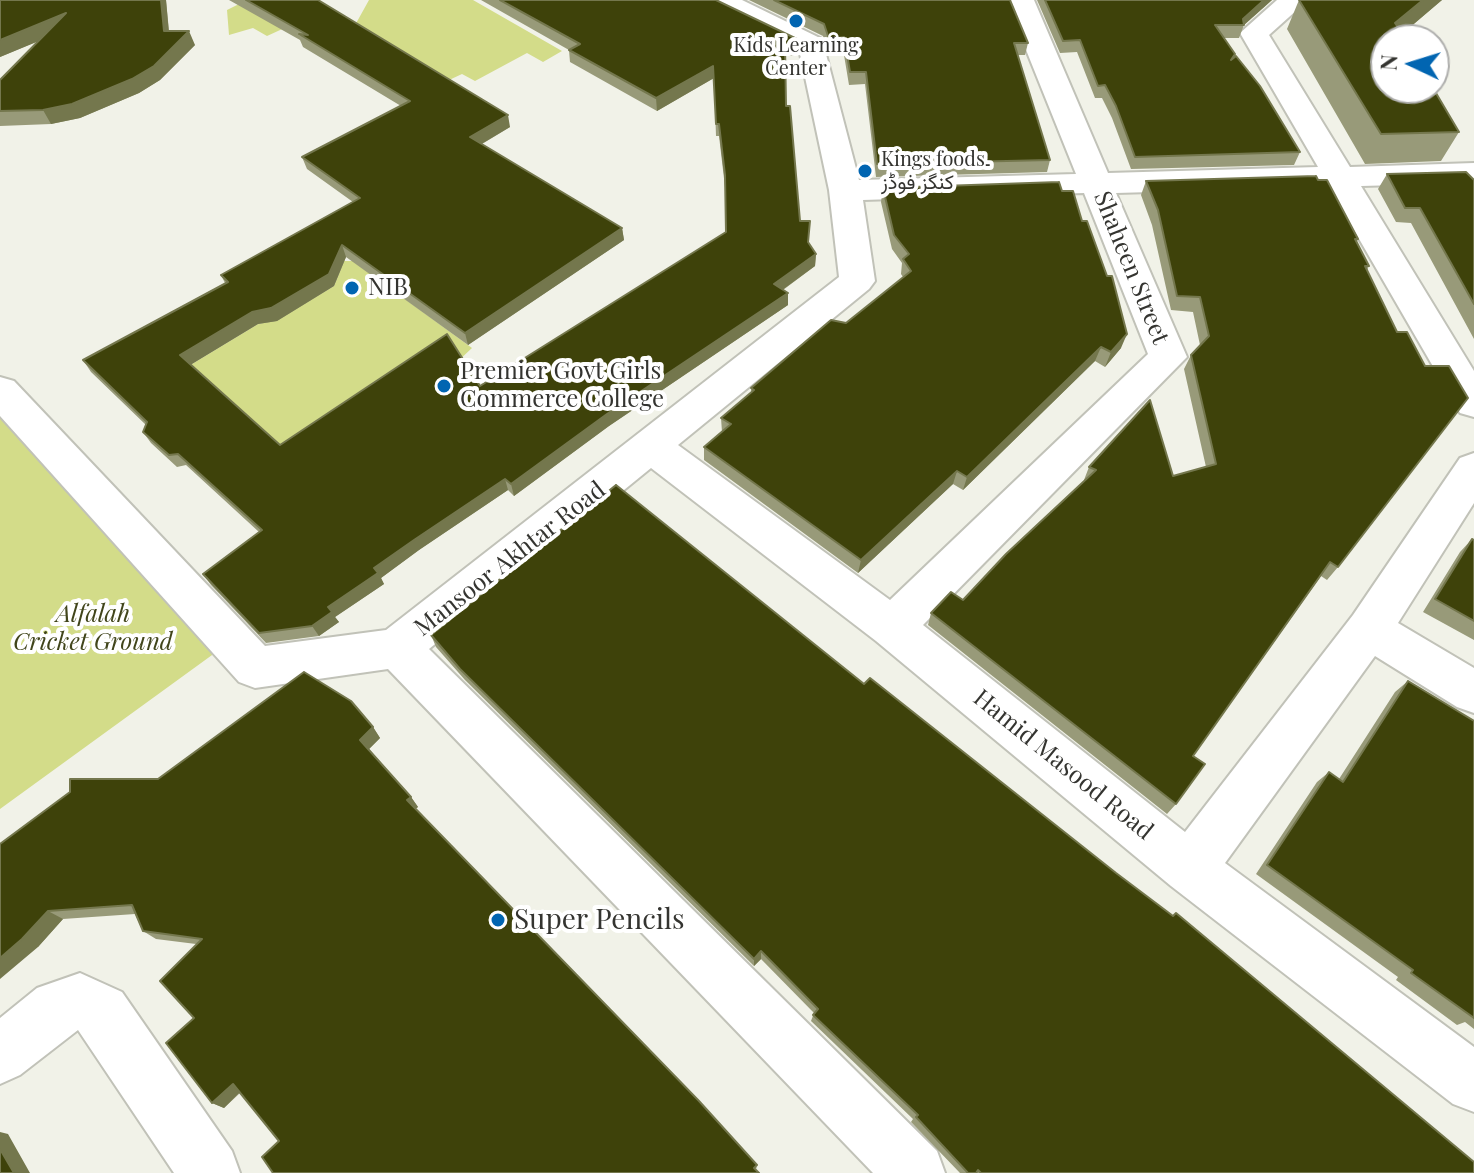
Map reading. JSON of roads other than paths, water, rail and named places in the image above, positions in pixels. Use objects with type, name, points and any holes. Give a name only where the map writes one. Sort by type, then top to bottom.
[{"type":"street","name":"Mansoor Akhtar Road","points":[[721,0],[812,45],[845,190],[857,281],[397,648],[915,1173]]},
{"type":"street","name":"Shaheen Street","points":[[892,627],[1168,357],[1020,0]]},
{"type":"street","points":[[1294,0],[1254,33],[1336,177],[1474,403]]},
{"type":"street","points":[[845,190],[1474,173]]},
{"type":"street","points":[[0,391],[255,668],[397,648]]},
{"type":"street","name":"Hamid Masood Road","points":[[652,447],[892,627],[1189,868],[1474,1083]]},
{"type":"street","points":[[1189,868],[1369,629],[1474,469]]},
{"type":"street","points":[[1369,629],[1474,692]]},
{"type":"street","points":[[0,1055],[57,1008],[80,1001],[102,1012],[210,1173]]},
{"type":"place","name":"Kids Learning Center","points":[[796,21]]},
{"type":"place","name":"Kings foods۔ کنگز فوڈز","points":[[865,171]]},
{"type":"place","name":"NIB","points":[[352,288]]},
{"type":"place","name":"Premier Govt Girls Commerce College","points":[[444,386]]},
{"type":"place","name":"Super Pencils","points":[[498,920]]},
{"type":"park label","name":"Alfalah Cricket Ground","points":[[93,629]]}]
